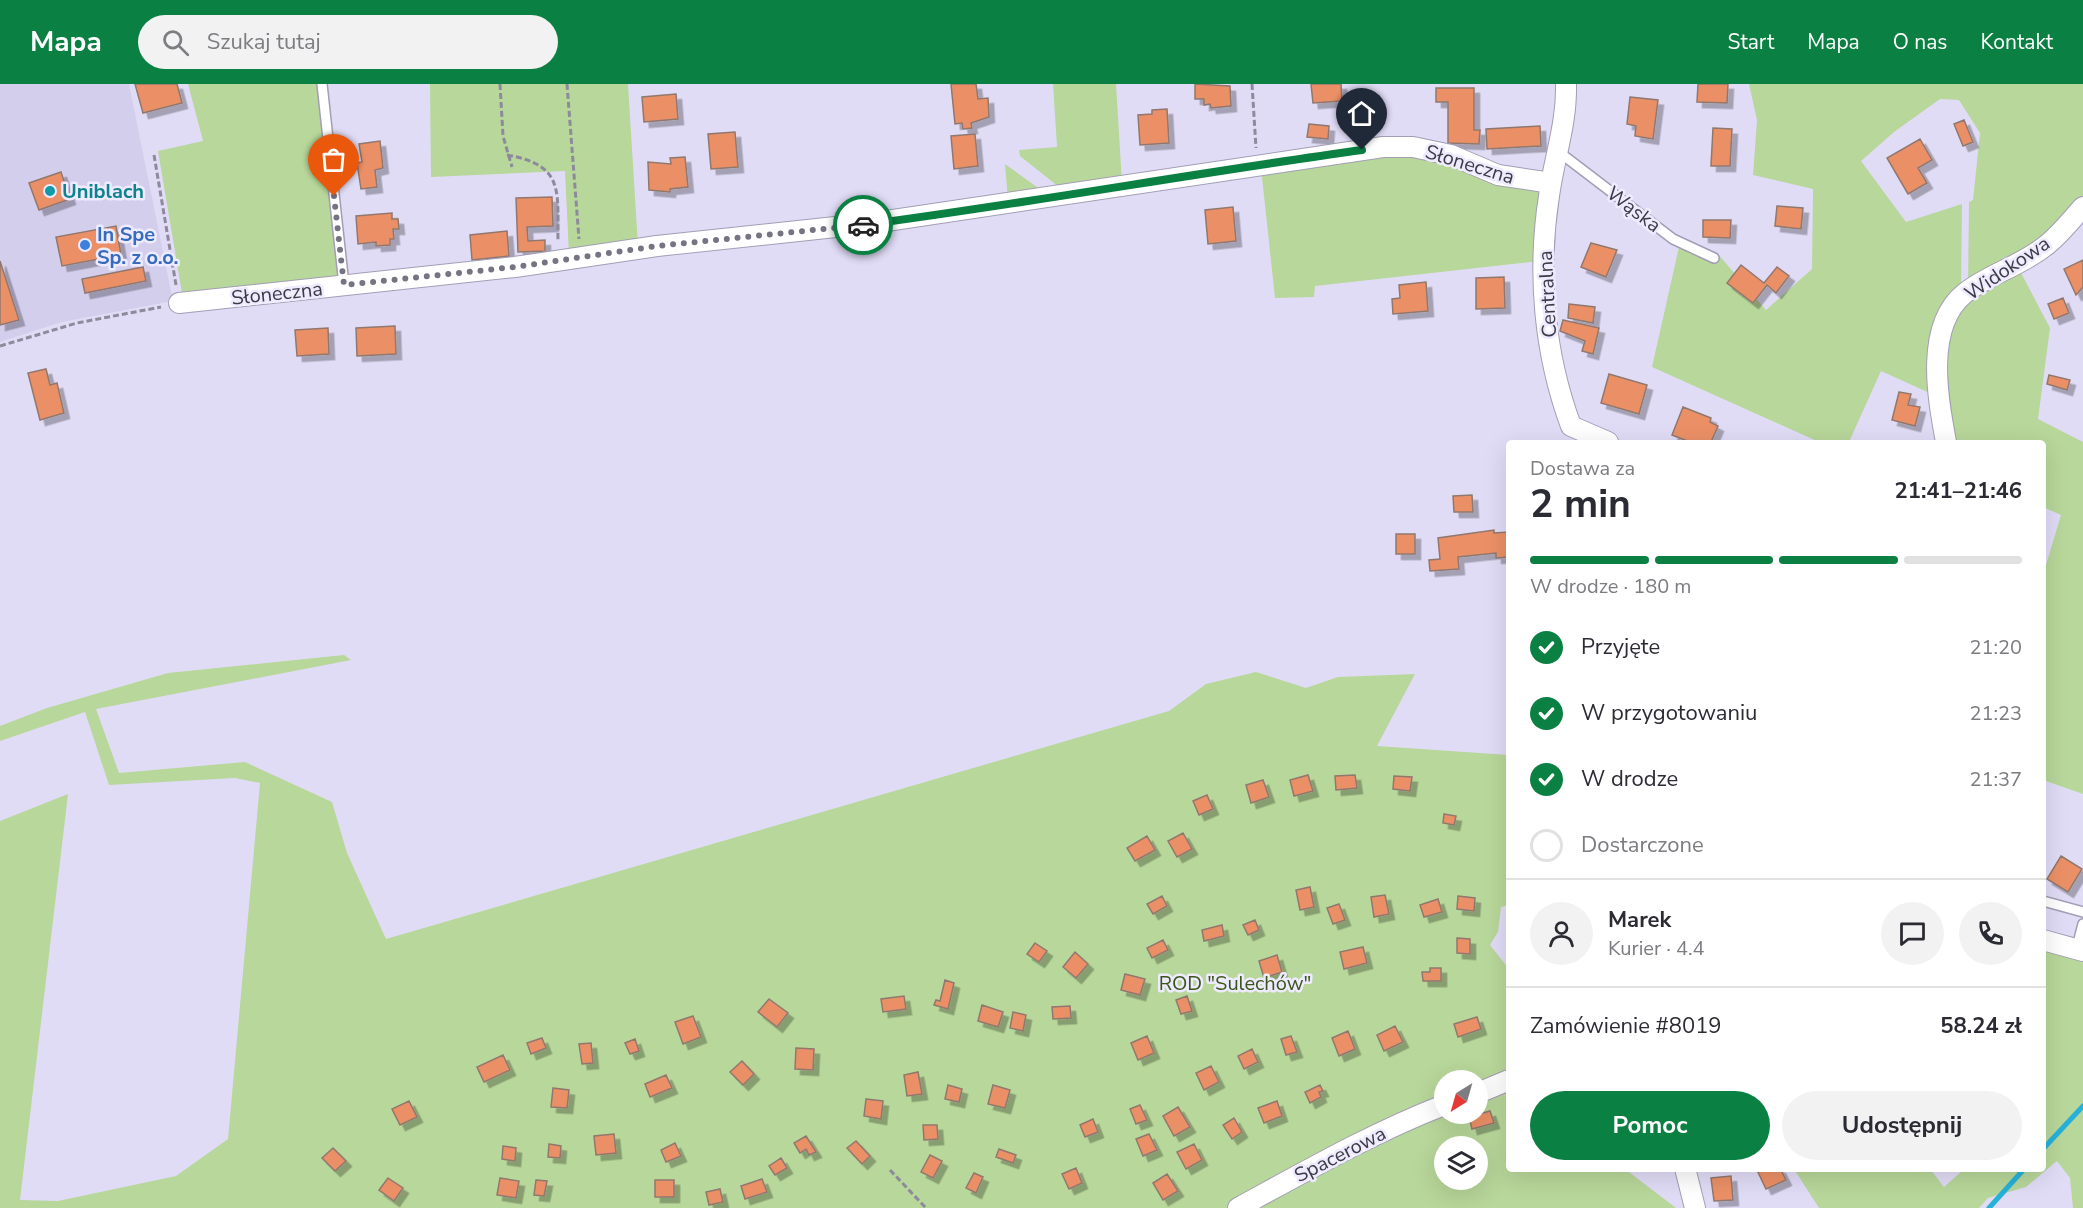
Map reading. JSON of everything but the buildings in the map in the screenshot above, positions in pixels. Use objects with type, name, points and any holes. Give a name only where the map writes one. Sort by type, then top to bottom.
[{"type":"street","name":"Centralna","points":[[1566,84],[1567,112],[1551,183],[1542,274],[1550,350],[1559,393],[1571,426],[1603,440]]},
{"type":"street","name":"Słoneczna","points":[[179,303],[559,261],[657,246],[897,220],[1125,188],[1257,165],[1383,147],[1413,147],[1451,155],[1498,175],[1551,183]]},
{"type":"street","name":"Widokowa","points":[[1946,440],[1938,397],[1937,368],[1940,339],[1950,309],[1964,294],[2020,264],[2046,246],[2083,207]]},
{"type":"street","points":[[2046,941],[2080,949]]},
{"type":"street","points":[[1488,1089],[1506,1081]]},
{"type":"street","name":"Spacerowa","points":[[1238,1208],[1402,1122],[1434,1109]]},
{"type":"street","points":[[1686,1172],[1695,1208]]},
{"type":"lane","points":[[322,84],[344,285]]},
{"type":"lane","name":"Wąska","points":[[1559,152],[1673,239],[1714,258]]},
{"type":"lane","points":[[2046,902],[2083,912]]},
{"type":"lane","points":[[2080,949],[2083,924]]},
{"type":"path","points":[[500,84],[502,136],[512,167]]},
{"type":"path","points":[[567,84],[581,258]]},
{"type":"path","points":[[1252,84],[1257,165]]},
{"type":"path","points":[[0,346],[77,323],[179,303],[154,155]]},
{"type":"path","points":[[507,155],[536,162],[555,183],[559,261]]},
{"type":"path","points":[[890,1170],[926,1208]]},
{"type":"shaded area","points":[[0,84],[129,84],[173,301],[62,322],[0,342]]},
{"type":"green space","points":[[188,84],[317,84],[345,280],[183,299],[158,151],[203,141]]},
{"type":"green space","points":[[430,84],[628,84],[638,246],[569,255],[565,171],[431,177]]},
{"type":"green space","points":[[1053,84],[1116,84],[1122,183],[1064,191],[1020,156],[1019,150],[1057,147]]},
{"type":"green space","points":[[1749,84],[2083,84],[2083,200],[2045,241],[1968,287],[1969,202],[1973,200],[1980,133],[1959,100],[1940,99],[1894,132],[1861,161],[1906,222],[1962,204],[1961,291],[1934,395],[1881,371],[1850,440],[1815,440],[1652,367],[1681,238],[1717,253],[1766,310],[1812,269],[1813,189],[1753,175],[1757,120]]},
{"type":"green space","points":[[1413,151],[1546,186],[1540,261],[1315,286],[1314,297],[1275,298],[1261,168]]},
{"type":"green space","points":[[1005,164],[1048,195],[1008,200]]},
{"type":"green space","points":[[2019,269],[2050,328],[2038,419],[2083,442],[2083,794],[2046,781],[2046,565],[2061,515],[2046,508],[2046,440],[1951,440],[1944,341],[1967,297]]},
{"type":"green space","name":"ROD \"Sulechów\"","points":[[344,655],[351,660],[96,709],[119,773],[245,762],[332,802],[347,853],[386,939],[1169,711],[1206,684],[1256,672],[1306,688],[1338,677],[1415,674],[1377,746],[1506,755],[1506,906],[1501,907],[1498,932],[1490,945],[1506,965],[1506,1072],[1488,1079],[1488,1070],[1434,1070],[1434,1102],[1344,1143],[1228,1208],[0,1208],[0,821],[68,794],[20,1200],[58,1201],[176,1176],[228,1139],[260,783],[235,778],[109,785],[85,712],[0,741],[0,726],[47,708],[168,673]]},
{"type":"green space","points":[[2049,946],[2083,957],[2083,1208],[2073,1208],[2070,1178],[2057,1161],[2046,1170],[2046,949]]},
{"type":"green space","points":[[1506,1087],[1506,1172],[1629,1172],[1676,1208],[1255,1208],[1394,1135],[1434,1118],[1434,1124],[1488,1124],[1488,1095]]},
{"type":"green space","points":[[1796,1172],[1932,1172],[1944,1187],[1961,1172],[2044,1172],[2026,1187],[1988,1198],[1979,1208],[1819,1208]]},
{"type":"waterway","points":[[2046,1146],[2083,1106]]},
{"type":"waterway","points":[[1989,1208],[2021,1172]]},
{"type":"way so far","points":[[334,196],[344,285],[515,267],[657,246],[773,236],[863,225]]},
{"type":"place","name":"Uniblach","points":[[50,191]]},
{"type":"place","name":"In Spe Sp. z o.o.","points":[[85,245]]},
{"type":"route","points":[[863,225],[1125,188],[1238,167],[1362,150]]}]
